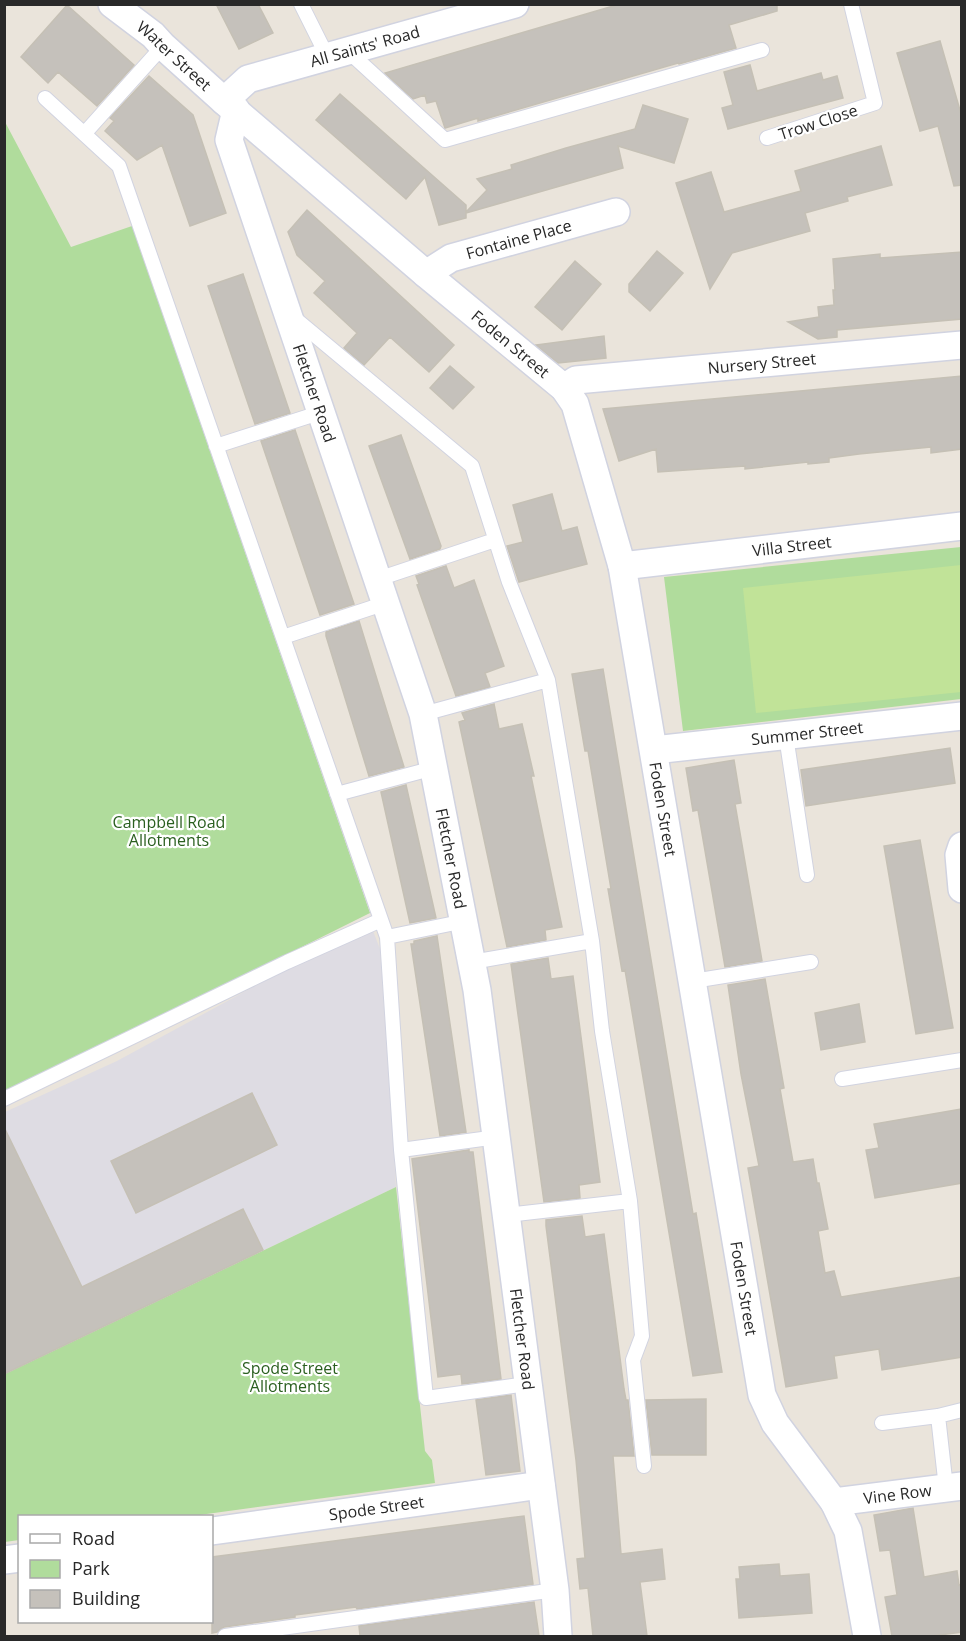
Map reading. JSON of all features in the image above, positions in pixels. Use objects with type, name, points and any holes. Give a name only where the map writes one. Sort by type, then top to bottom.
[{"type":"street","name":"Water Street","points":[[112,4],[158,41],[230,106]]},
{"type":"street","points":[[150,4],[158,41]]},
{"type":"street","name":"All Saints' Road","points":[[230,106],[248,79],[515,4]]},
{"type":"street","name":"Foden Street","points":[[230,106],[426,274],[564,388],[575,405],[622,566],[762,1395],[775,1423],[834,1502],[848,1531],[867,1636]]},
{"type":"street","name":"Fletcher Road","points":[[230,106],[229,140],[423,714],[472,962],[497,1137],[555,1590],[558,1636]]},
{"type":"street","name":"Fontaine Place","points":[[426,274],[451,258],[616,212]]},
{"type":"street","name":"Nursery Street","points":[[564,388],[576,380],[962,345]]},
{"type":"street","name":"Villa Street","points":[[622,566],[962,526]]},
{"type":"street","name":"Summer Street","points":[[654,750],[962,716]]},
{"type":"street","points":[[962,846],[959,855],[962,889]]},
{"type":"street","name":"Spode Street","points":[[213,1531],[541,1485]]},
{"type":"street","name":"Vine Row","points":[[834,1502],[954,1487]]},
{"type":"lane","points":[[301,4],[338,54],[445,140],[762,50]]},
{"type":"lane","name":"Trow Close","points":[[766,138],[875,103],[851,4]]},
{"type":"lane","points":[[84,134],[158,41]]},
{"type":"lane","points":[[45,98],[119,166],[387,937],[401,1150],[426,1398],[527,1384]]},
{"type":"lane","points":[[288,313],[472,466],[509,582],[548,680],[592,940],[602,1031],[630,1201],[642,1336],[633,1360],[644,1466]]},
{"type":"lane","points":[[216,446],[322,412]]},
{"type":"lane","points":[[283,637],[495,540]]},
{"type":"lane","points":[[423,714],[548,680]]},
{"type":"lane","points":[[786,735],[807,875]]},
{"type":"lane","points":[[337,794],[434,768]]},
{"type":"lane","points":[[4,1099],[287,962],[381,920]]},
{"type":"lane","points":[[387,937],[465,921]]},
{"type":"lane","points":[[472,962],[592,940]]},
{"type":"lane","points":[[693,981],[811,962]]},
{"type":"lane","points":[[842,1079],[962,1060]]},
{"type":"lane","points":[[401,1150],[497,1137]]},
{"type":"lane","points":[[507,1215],[630,1201]]},
{"type":"lane","points":[[882,1423],[938,1416],[962,1410]]},
{"type":"lane","points":[[938,1416],[954,1487]]},
{"type":"lane","points":[[225,1636],[555,1590]]},
{"type":"shaded area","points":[[373,931],[380,949],[396,1187],[5,1374],[5,1112],[117,1061],[314,954]]},
{"type":"green space","name":"Campbell Road Allotments","points":[[4,120],[71,247],[132,226],[370,913],[5,1095]]},
{"type":"green space","points":[[961,547],[961,699],[683,731],[664,577]]},
{"type":"green space","points":[[961,565],[961,692],[756,713],[743,588]]},
{"type":"green space","name":"Spode Street Allotments","points":[[396,1187],[425,1451],[432,1460],[435,1483],[199,1515],[18,1515],[18,1540],[5,1542],[5,1374]]},
{"type":"building","points":[[216,4],[258,4],[273,33],[239,49]]},
{"type":"building","points":[[620,4],[777,4],[777,11],[729,25],[736,48],[478,121],[478,118],[445,128],[436,101],[427,103],[425,95],[413,99],[385,73]]},
{"type":"building","points":[[67,5],[134,65],[97,106],[58,72],[48,83],[21,57]]},
{"type":"building","points":[[940,41],[962,117],[962,185],[954,186],[938,126],[920,131],[897,53]]},
{"type":"building","points":[[750,65],[757,91],[821,73],[823,80],[837,76],[843,98],[728,129],[722,108],[733,105],[724,72]]},
{"type":"building","points":[[149,76],[193,115],[226,213],[190,226],[162,145],[137,160],[105,131],[114,121],[110,118]]},
{"type":"building","points":[[340,94],[466,205],[466,212],[487,190],[477,179],[512,169],[511,165],[635,129],[643,105],[688,119],[674,163],[618,146],[623,168],[466,213],[466,218],[439,225],[425,177],[406,199],[316,120]]},
{"type":"building","points":[[881,146],[892,185],[847,197],[848,201],[805,213],[810,231],[732,253],[710,289],[676,183],[711,172],[724,212],[801,191],[795,171]]},
{"type":"building","points":[[307,210],[454,345],[429,372],[390,337],[364,365],[344,348],[357,333],[314,293],[325,281],[297,255],[288,232]]},
{"type":"building","points":[[657,251],[683,273],[650,311],[629,292],[629,284]]},
{"type":"building","points":[[962,252],[962,319],[837,330],[837,337],[818,339],[788,322],[819,317],[818,307],[834,305],[833,259],[880,254],[880,258]]},
{"type":"building","points":[[575,261],[601,284],[562,330],[535,307]]},
{"type":"building","points":[[243,274],[290,413],[255,424],[208,286]]},
{"type":"building","points":[[604,336],[606,358],[558,363],[536,345]]},
{"type":"building","points":[[450,366],[474,387],[453,409],[430,388]]},
{"type":"building","points":[[962,376],[962,449],[931,453],[931,447],[829,458],[829,462],[808,464],[808,462],[745,469],[745,466],[658,472],[656,449],[619,461],[603,409]]},
{"type":"building","points":[[295,430],[354,604],[320,615],[261,441]]},
{"type":"building","points":[[401,435],[441,546],[440,549],[410,559],[369,446]]},
{"type":"building","points":[[552,494],[562,531],[577,527],[587,564],[519,582],[507,546],[523,542],[513,505]]},
{"type":"building","points":[[446,566],[454,588],[474,580],[504,666],[485,673],[490,687],[456,696],[417,585],[419,584],[416,576]]},
{"type":"building","points":[[359,621],[404,767],[369,776],[326,636],[326,632]]},
{"type":"building","points":[[603,669],[693,1214],[696,1213],[722,1372],[693,1376],[625,970],[622,971],[608,889],[611,889],[588,751],[585,751],[572,674]]},
{"type":"building","points":[[494,704],[499,729],[522,724],[562,927],[545,930],[546,940],[507,947],[459,722],[465,720],[462,713]]},
{"type":"building","points":[[950,748],[955,783],[806,806],[801,770]]},
{"type":"building","points":[[734,760],[741,803],[735,804],[762,961],[725,967],[698,810],[693,811],[686,768]]},
{"type":"building","points":[[406,785],[436,918],[410,923],[381,792]]},
{"type":"building","points":[[920,840],[953,1028],[916,1034],[884,846]]},
{"type":"building","points":[[437,936],[466,1132],[440,1136],[411,944],[414,944],[414,941]]},
{"type":"building","points":[[548,958],[551,979],[573,976],[600,1182],[579,1185],[580,1198],[544,1202],[511,964]]},
{"type":"building","points":[[765,979],[784,1088],[780,1089],[793,1162],[813,1159],[817,1183],[819,1183],[828,1229],[818,1231],[825,1273],[834,1271],[841,1297],[962,1277],[962,1357],[882,1370],[879,1349],[834,1356],[837,1378],[786,1387],[748,1168],[759,1166],[741,1074],[728,985]]},
{"type":"building","points":[[859,1004],[865,1042],[821,1050],[815,1013]]},
{"type":"building","points":[[252,1093],[277,1145],[136,1213],[111,1161]]},
{"type":"building","points":[[962,1109],[962,1183],[875,1198],[866,1150],[879,1148],[874,1124]]},
{"type":"building","points":[[4,1127],[82,1287],[243,1209],[263,1250],[4,1374]]},
{"type":"building","points":[[469,1150],[473,1152],[501,1379],[462,1384],[461,1374],[438,1377],[412,1159]]},
{"type":"building","points":[[582,1216],[585,1237],[604,1234],[624,1389],[626,1400],[628,1400],[634,1456],[613,1456],[621,1554],[662,1549],[665,1579],[640,1582],[647,1636],[593,1636],[588,1588],[580,1589],[577,1559],[585,1558],[576,1460],[546,1220]]},
{"type":"building","points":[[511,1395],[520,1471],[486,1475],[476,1400]]},
{"type":"building","points":[[706,1399],[706,1455],[652,1455],[646,1400]]},
{"type":"building","points":[[913,1508],[924,1577],[957,1571],[959,1585],[962,1584],[962,1632],[932,1636],[892,1636],[885,1597],[897,1595],[890,1550],[880,1551],[874,1515]]},
{"type":"building","points":[[524,1516],[533,1584],[357,1609],[356,1607],[295,1615],[295,1617],[224,1627],[212,1633],[213,1557]]},
{"type":"building","points":[[779,1564],[780,1576],[809,1574],[812,1613],[739,1618],[736,1579],[740,1579],[739,1567]]},
{"type":"building","points":[[534,1602],[539,1636],[360,1636],[359,1626]]}]
